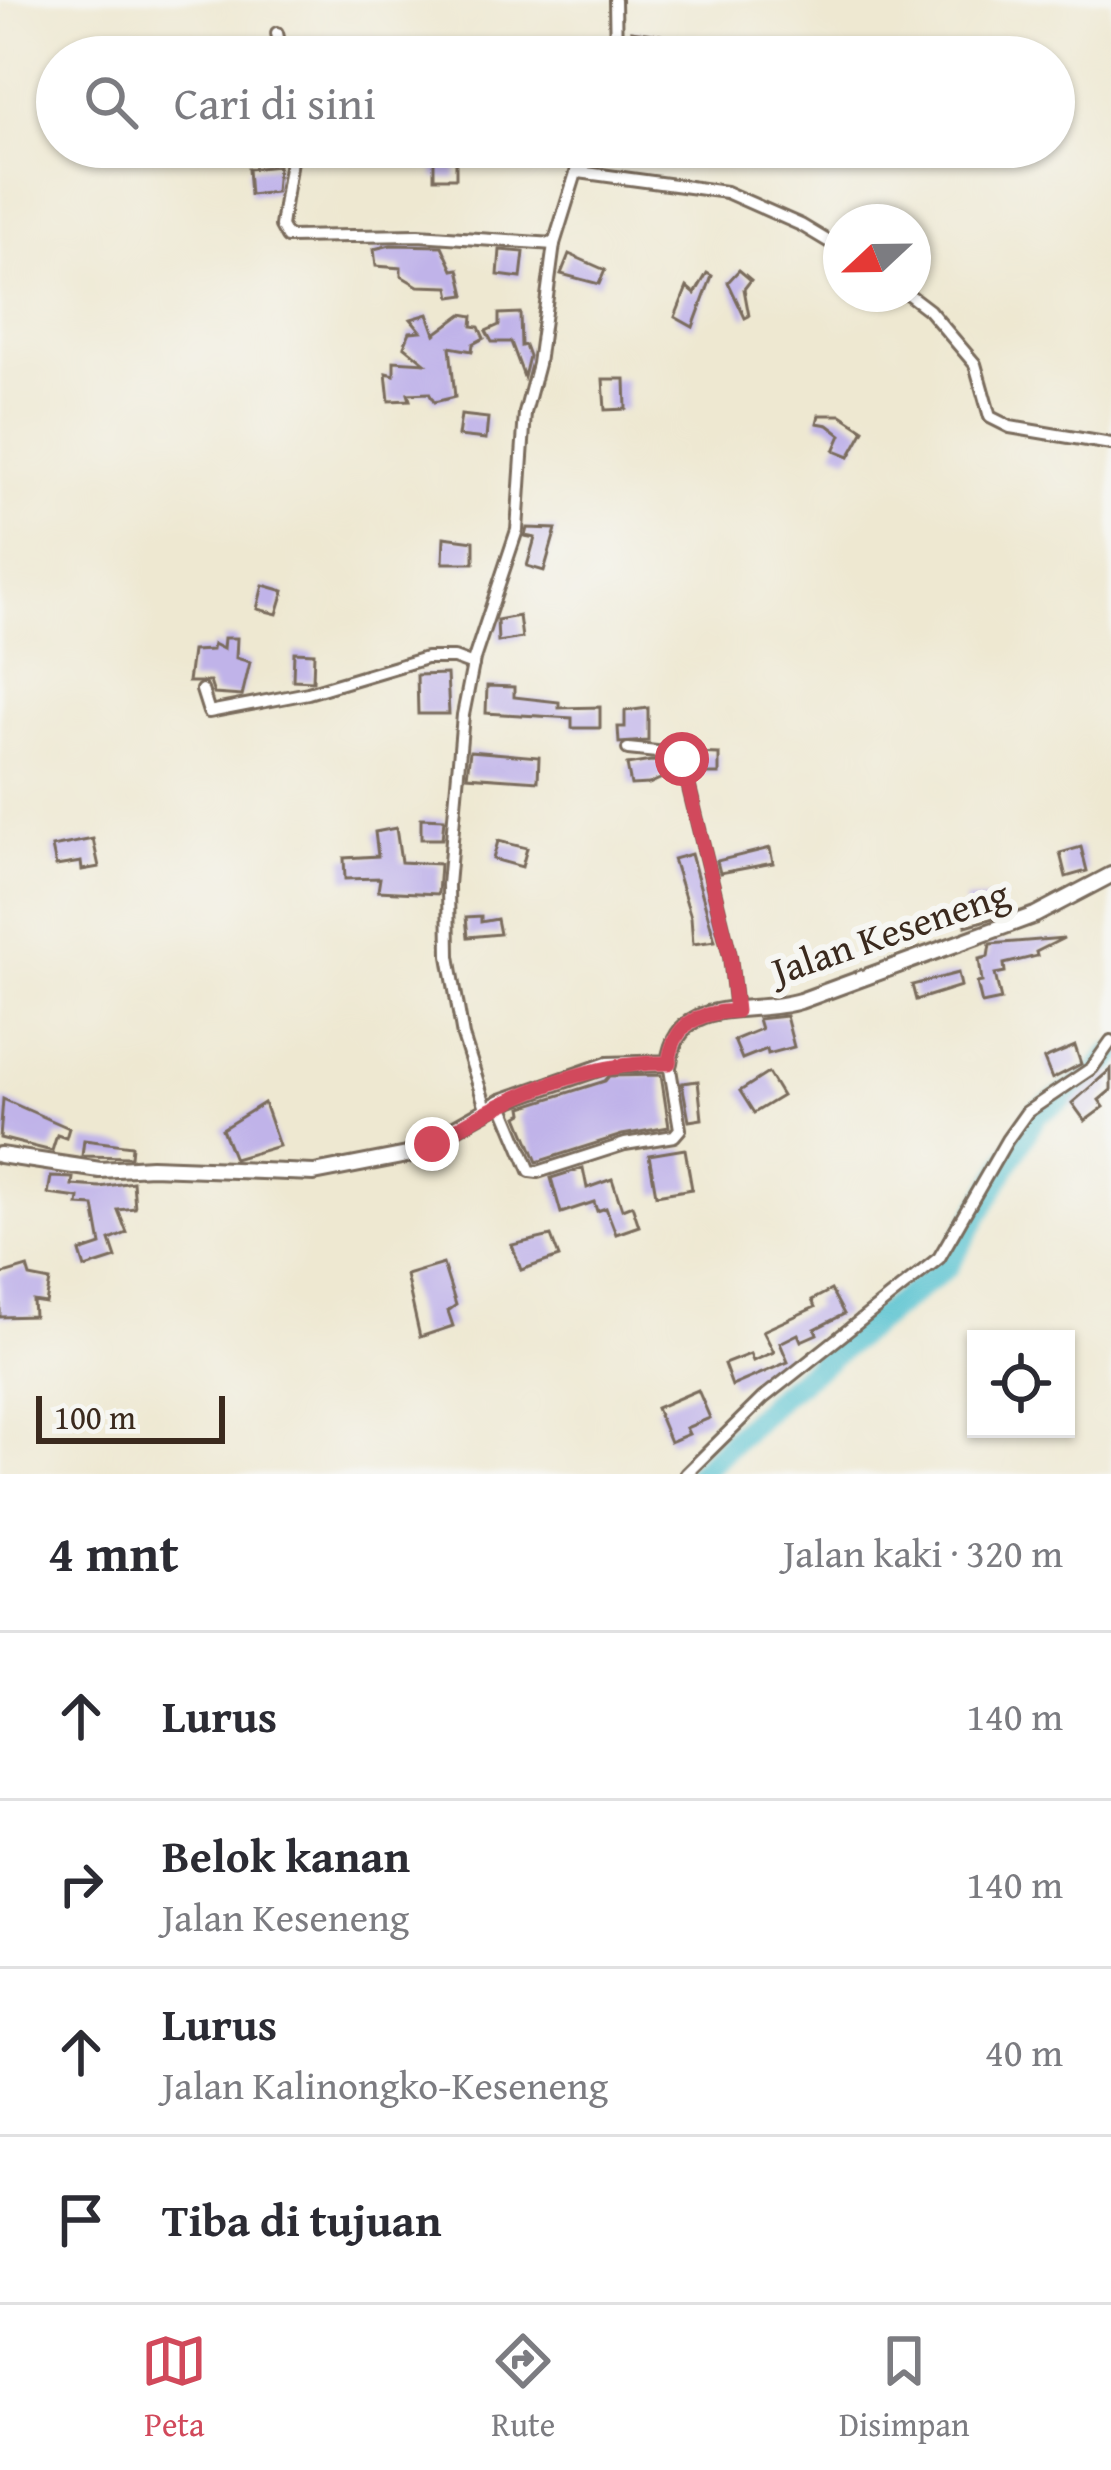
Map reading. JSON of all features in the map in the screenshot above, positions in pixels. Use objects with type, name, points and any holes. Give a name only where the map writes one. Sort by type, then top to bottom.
[{"type":"street","points":[[615,0],[616,36]]},
{"type":"street","points":[[290,168],[281,226],[287,237],[418,235],[554,244]]},
{"type":"street","points":[[0,1156],[100,1170],[314,1173],[407,1155],[494,1107],[607,1065],[669,1063],[680,1130],[674,1136],[625,1144],[532,1173],[494,1107],[463,1036],[449,956],[448,886],[472,665],[517,530],[525,412],[538,364],[554,244],[580,168]]},
{"type":"street","points":[[579,172],[726,192],[823,239]]},
{"type":"street","points":[[931,312],[974,364],[990,417],[1010,428],[1111,444]]},
{"type":"street","points":[[202,690],[208,712],[308,693],[426,658],[454,658],[472,665]]},
{"type":"street","points":[[628,749],[676,754],[682,759],[730,956],[736,1011]]},
{"type":"street","name":"Jalan Keseneng","points":[[669,1063],[674,1039],[702,1014],[785,1006],[836,989],[1035,915],[1111,875]]},
{"type":"street","points":[[686,1474],[764,1398],[940,1258],[1028,1112],[1092,1068],[1111,1041]]},
{"type":"building","points":[[278,168],[276,192],[250,195],[248,169]]},
{"type":"building","points":[[434,168],[456,168],[456,178],[434,178]]},
{"type":"building","points":[[442,246],[453,270],[459,269],[465,295],[451,297],[449,287],[418,286],[401,276],[401,268],[376,266],[374,249]]},
{"type":"building","points":[[500,250],[524,252],[521,278],[498,275]]},
{"type":"building","points":[[569,254],[605,270],[599,284],[561,274]]},
{"type":"building","points":[[739,270],[751,280],[744,289],[749,316],[745,318],[728,282]]},
{"type":"building","points":[[707,273],[712,276],[693,327],[675,317],[687,287],[695,294]]},
{"type":"building","points":[[520,313],[521,346],[525,345],[529,356],[524,377],[511,342],[492,342],[486,331],[499,325],[499,314]]},
{"type":"building","points":[[428,314],[435,334],[462,314],[473,316],[472,326],[479,327],[484,338],[473,344],[472,351],[450,347],[455,397],[434,402],[429,393],[408,394],[410,400],[389,401],[386,373],[394,375],[394,361],[425,363],[404,346],[410,332],[421,331],[411,319]]},
{"type":"building","points":[[603,379],[625,379],[626,409],[605,410]]},
{"type":"building","points":[[461,415],[488,418],[486,439],[458,436]]},
{"type":"building","points":[[819,415],[841,415],[864,430],[849,457],[834,451],[841,435],[817,423]]},
{"type":"building","points":[[527,528],[556,529],[544,571],[527,566],[535,538],[525,536]]},
{"type":"building","points":[[444,537],[474,541],[474,563],[443,563]]},
{"type":"building","points":[[263,585],[284,591],[277,614],[257,609]]},
{"type":"building","points":[[519,616],[522,638],[498,642],[497,620]]},
{"type":"building","points":[[224,638],[237,638],[236,658],[250,662],[242,696],[214,694],[210,682],[188,682],[192,651],[212,650],[213,644],[223,649]]},
{"type":"building","points":[[294,652],[314,653],[313,681],[293,680]]},
{"type":"building","points":[[447,674],[449,714],[418,714],[417,675]]},
{"type":"building","points":[[487,686],[514,687],[514,697],[559,702],[559,708],[600,707],[600,728],[572,728],[572,718],[486,713]]},
{"type":"building","points":[[648,708],[648,741],[619,743],[618,727],[625,727],[625,711]]},
{"type":"building","points":[[470,751],[539,757],[538,781],[467,776]]},
{"type":"building","points":[[689,753],[719,754],[719,774],[696,774]]},
{"type":"building","points":[[672,763],[675,772],[649,784],[631,785],[627,765]]},
{"type":"building","points":[[421,818],[444,819],[442,839],[421,839]]},
{"type":"building","points":[[396,828],[401,862],[440,864],[438,894],[378,891],[380,878],[345,879],[344,858],[378,856],[375,832]]},
{"type":"building","points":[[93,839],[99,867],[82,870],[81,862],[56,866],[52,847]]},
{"type":"building","points":[[498,841],[527,848],[522,867],[493,859]]},
{"type":"building","points":[[1081,847],[1087,871],[1066,877],[1060,853]]},
{"type":"building","points":[[770,848],[773,863],[720,873],[717,861]]},
{"type":"building","points":[[691,854],[715,941],[693,944],[691,917],[673,859]]},
{"type":"building","points":[[993,899],[994,918],[966,926],[965,900]]},
{"type":"building","points":[[481,916],[481,922],[497,919],[500,934],[468,937],[466,917]]},
{"type":"building","points":[[1064,938],[1036,952],[1037,956],[1004,964],[1005,972],[995,974],[1001,1000],[982,1004],[979,959],[988,957],[990,944]]},
{"type":"building","points":[[958,973],[961,986],[916,1000],[912,985]]},
{"type":"building","points":[[786,1016],[794,1047],[768,1054],[767,1049],[742,1059],[734,1040],[761,1029],[758,1019]]},
{"type":"building","points":[[1075,1046],[1081,1064],[1052,1079],[1044,1059]]},
{"type":"building","points":[[1111,1069],[1111,1090],[1099,1100],[1104,1107],[1085,1121],[1072,1103]]},
{"type":"building","points":[[768,1073],[782,1096],[754,1113],[740,1091]]},
{"type":"building","points":[[661,1075],[669,1127],[622,1135],[537,1162],[518,1116],[522,1107],[609,1076]]},
{"type":"building","points":[[698,1081],[702,1119],[689,1121],[682,1083]]},
{"type":"building","points":[[3,1099],[69,1128],[66,1138],[57,1135],[52,1151],[0,1138]]},
{"type":"building","points":[[264,1103],[279,1146],[234,1159],[222,1129]]},
{"type":"building","points":[[84,1140],[132,1146],[131,1157],[82,1156]]},
{"type":"building","points":[[685,1149],[692,1189],[656,1195],[649,1155]]},
{"type":"building","points":[[583,1168],[587,1188],[612,1179],[622,1209],[632,1205],[639,1226],[616,1234],[606,1208],[597,1211],[594,1202],[561,1213],[551,1178]]},
{"type":"building","points":[[51,1177],[73,1178],[72,1185],[100,1187],[133,1182],[135,1208],[118,1210],[127,1233],[110,1240],[116,1258],[85,1268],[80,1252],[101,1245],[94,1206],[78,1205],[79,1198],[48,1194]]},
{"type":"building","points":[[551,1236],[559,1257],[521,1270],[512,1245]]},
{"type":"building","points":[[443,1264],[456,1305],[448,1311],[453,1326],[420,1337],[406,1275]]},
{"type":"building","points":[[27,1267],[30,1277],[50,1281],[46,1303],[33,1301],[34,1316],[0,1317],[0,1275]]},
{"type":"building","points":[[831,1290],[844,1314],[815,1329],[817,1334],[801,1341],[798,1334],[780,1343],[788,1362],[732,1386],[724,1364],[750,1354],[753,1361],[774,1352],[763,1331],[815,1307],[812,1300]]},
{"type":"building","points":[[698,1390],[710,1418],[686,1428],[689,1434],[670,1442],[656,1408]]},
{"type":"waterway","points":[[698,1474],[778,1397],[947,1266],[1036,1114],[1093,1078],[1111,1055]]},
{"type":"route","points":[[432,1144],[501,1102],[607,1065],[669,1063],[674,1039],[693,1018],[736,1011],[730,956],[682,759]]}]
